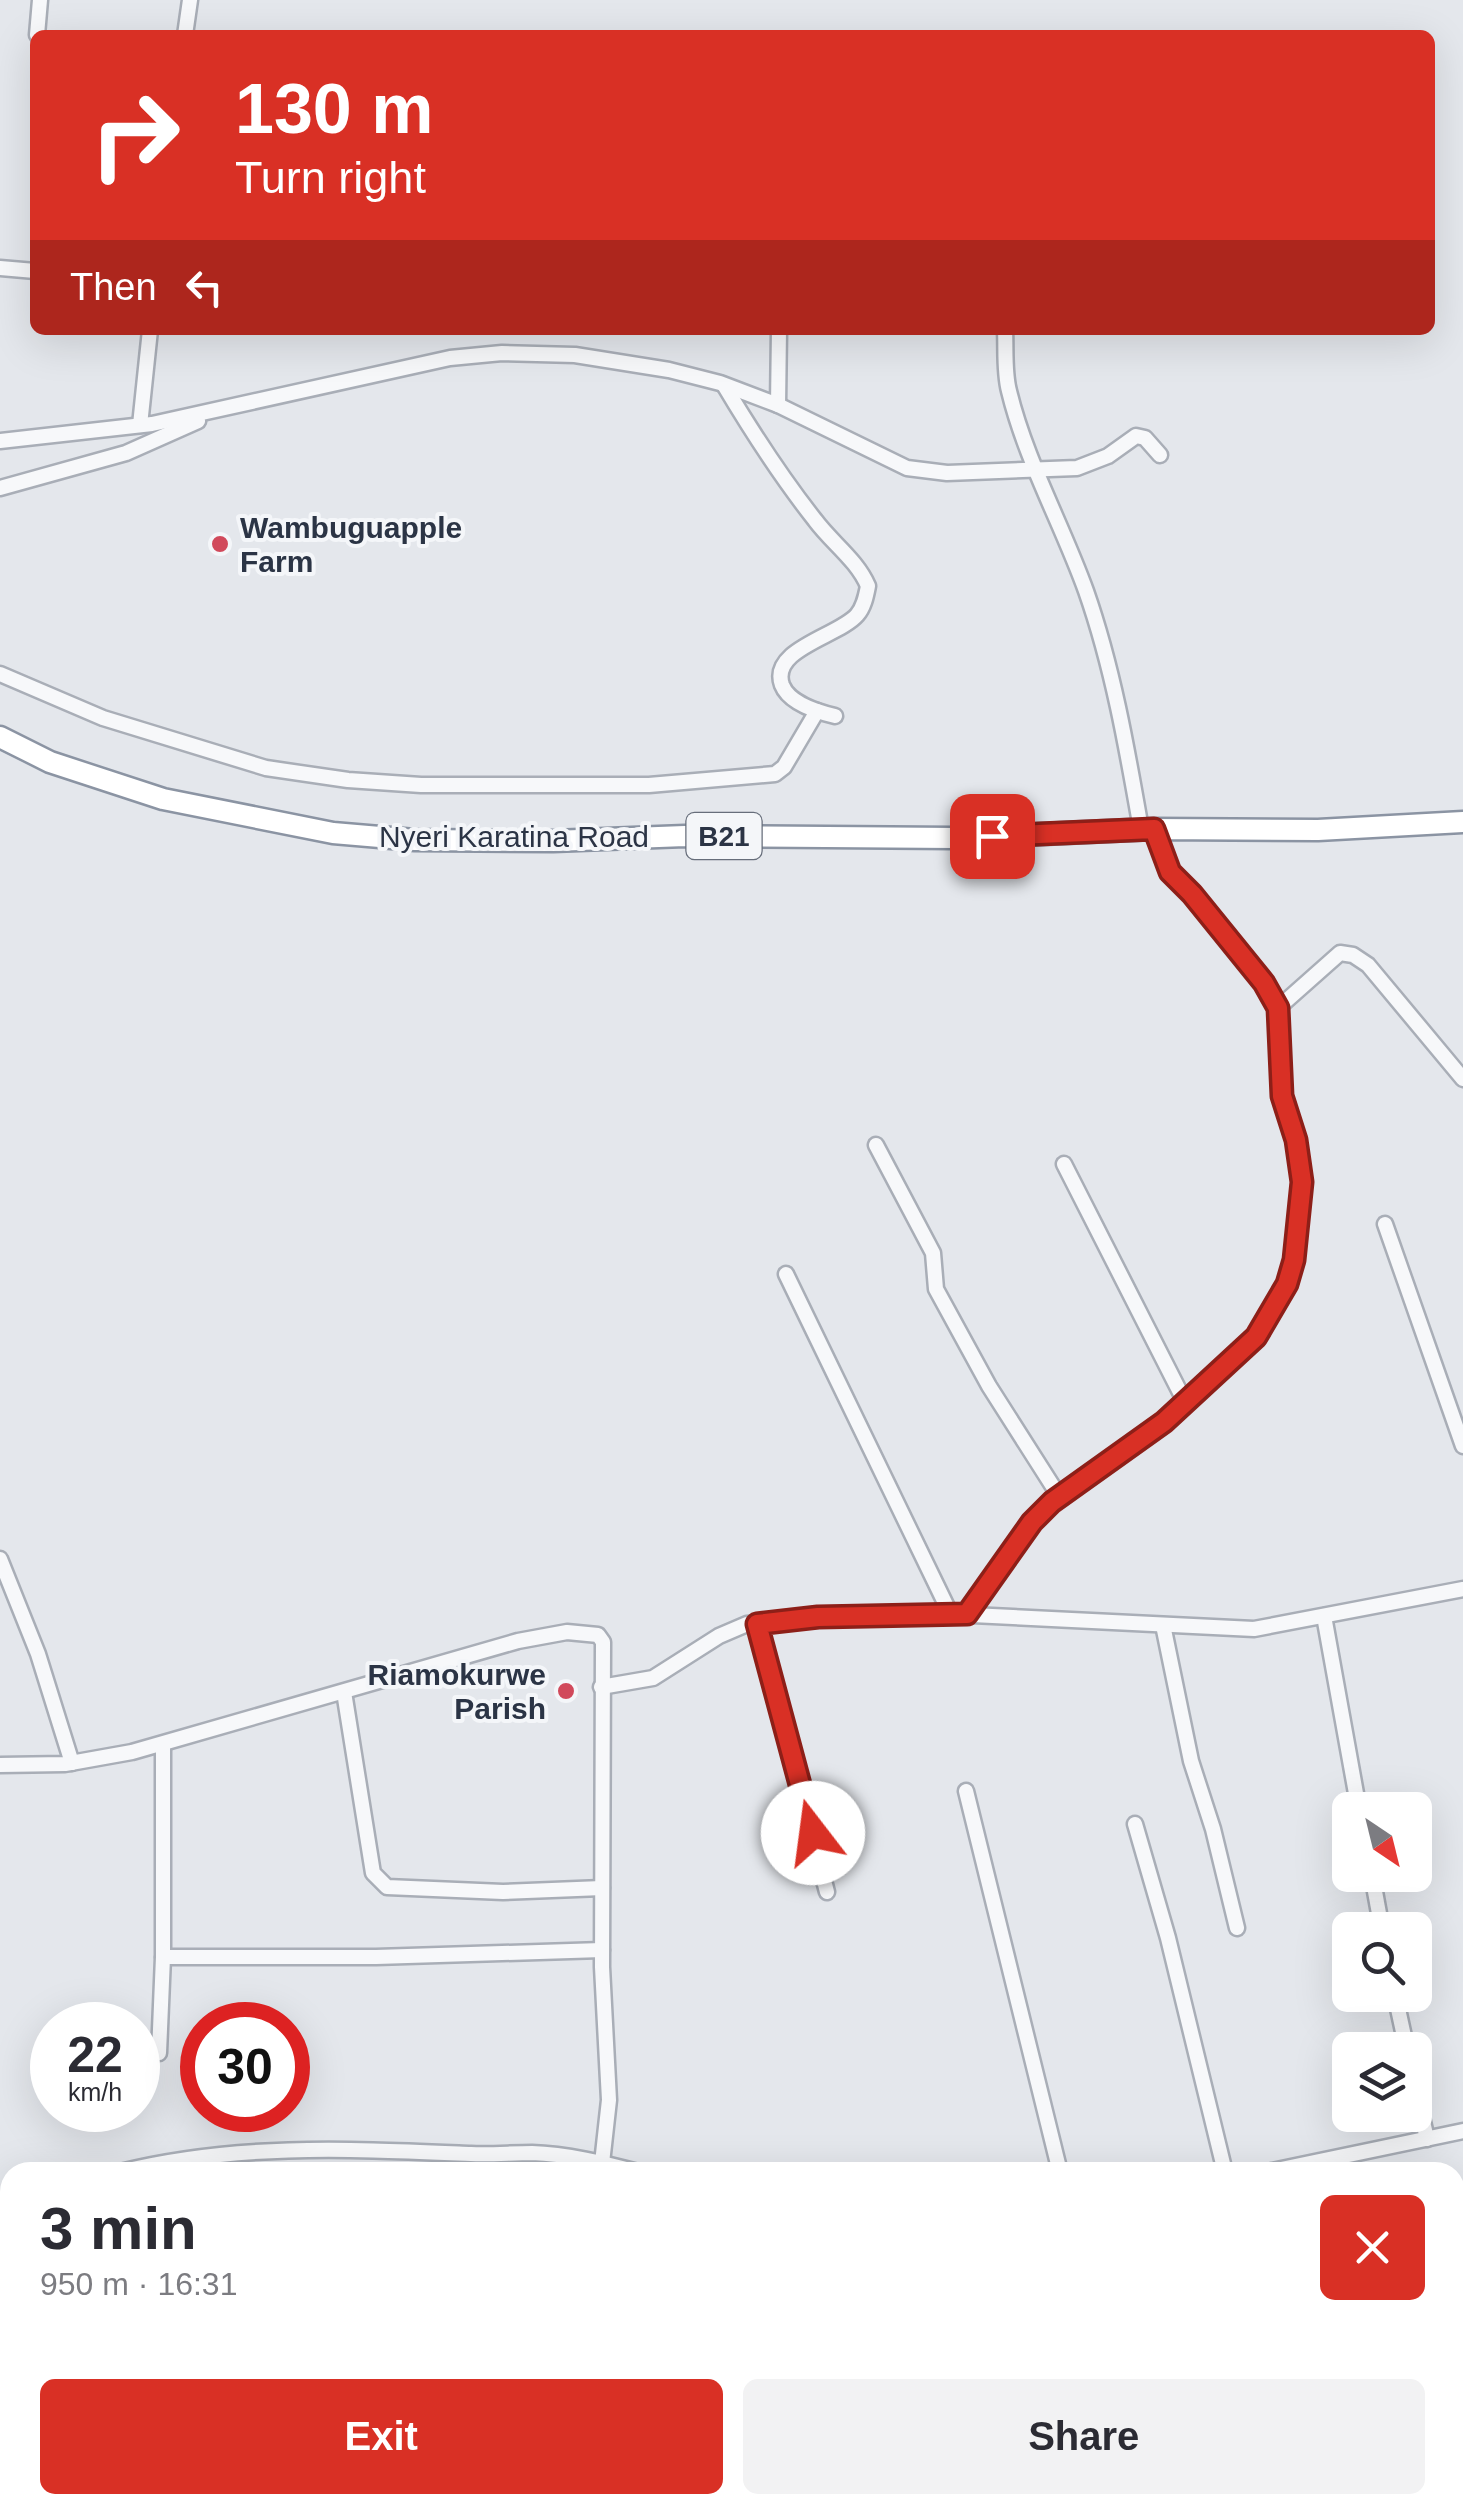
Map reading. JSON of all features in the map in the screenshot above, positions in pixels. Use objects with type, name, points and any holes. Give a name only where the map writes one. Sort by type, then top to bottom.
[{"type":"highway","name":"Nyeri Karatina Road","points":[[0,737],[50,762],[162,799],[332,832],[415,840],[954,838],[1148,829],[1318,830],[1463,822]]},
{"type":"street","points":[[37,30],[40,0]]},
{"type":"street","points":[[186,30],[190,0]]},
{"type":"street","points":[[0,268],[30,271]]},
{"type":"street","points":[[140,425],[149,335]]},
{"type":"street","points":[[778,406],[779,335]]},
{"type":"street","points":[[967,1614],[1032,1522],[1058,1496],[1148,1433],[1256,1337],[1287,1284],[1294,1260],[1302,1182],[1296,1140],[1282,1096],[1278,1008],[1264,983],[1170,872],[1148,829],[1101,640],[1067,540],[1034,471],[1008,388],[1005,335]]},
{"type":"street","points":[[0,441],[140,425],[450,358],[502,353],[576,354],[723,384],[907,468],[947,473],[1078,468],[1108,456],[1136,436],[1145,438],[1160,455]]},
{"type":"street","points":[[723,384],[789,487],[828,537],[862,571],[868,586],[856,617],[792,654],[783,666],[784,690],[818,712],[835,716]]},
{"type":"street","points":[[0,488],[126,453],[222,410]]},
{"type":"street","points":[[0,674],[103,718],[266,768],[348,780],[421,784],[649,785],[774,774],[784,767],[818,712]]},
{"type":"street","points":[[1278,1008],[1340,953],[1353,955],[1368,964],[1463,1079]]},
{"type":"street","points":[[876,1145],[934,1253],[936,1289],[988,1386],[1058,1496]]},
{"type":"street","points":[[1064,1164],[1185,1402]]},
{"type":"street","points":[[1386,1224],[1463,1446]]},
{"type":"street","points":[[786,1274],[950,1613]]},
{"type":"street","points":[[0,1559],[38,1654],[72,1762]]},
{"type":"street","points":[[602,1686],[652,1678],[719,1636],[757,1624],[818,1617],[950,1613],[1254,1629],[1463,1589]]},
{"type":"street","points":[[1324,1616],[1356,1792]]},
{"type":"street","points":[[757,1624],[827,1892]]},
{"type":"street","points":[[1163,1625],[1191,1761],[1213,1828],[1238,1928]]},
{"type":"street","points":[[0,1765],[72,1762],[163,1744],[518,1641],[567,1632],[598,1635],[603,1642],[602,1950],[609,2100],[602,2162],[536,2153],[357,2148],[233,2152],[176,2162]]},
{"type":"street","points":[[344,1692],[373,1873],[387,1886],[503,1892],[602,1888]]},
{"type":"street","points":[[160,2030],[163,1744]]},
{"type":"street","points":[[966,1791],[1058,2162]]},
{"type":"street","points":[[1135,1824],[1168,1938],[1223,2162]]},
{"type":"street","points":[[163,1957],[376,1957],[602,1950]]},
{"type":"street","points":[[1315,2162],[1463,2131]]},
{"type":"street","points":[[1426,2132],[1427,2138]]},
{"type":"place","name":"Wambuguapple Farm","points":[[220,544]]},
{"type":"place","name":"Riamokurwe Parish","points":[[566,1691]]},
{"type":"route","points":[[813,1833],[757,1624],[818,1617],[967,1614],[1032,1522],[1052,1502],[1164,1422],[1256,1337],[1287,1284],[1298,1239],[1302,1182],[1296,1140],[1282,1096],[1282,1026],[1278,1008],[1264,983],[1170,872],[1154,829],[992,836]]}]
